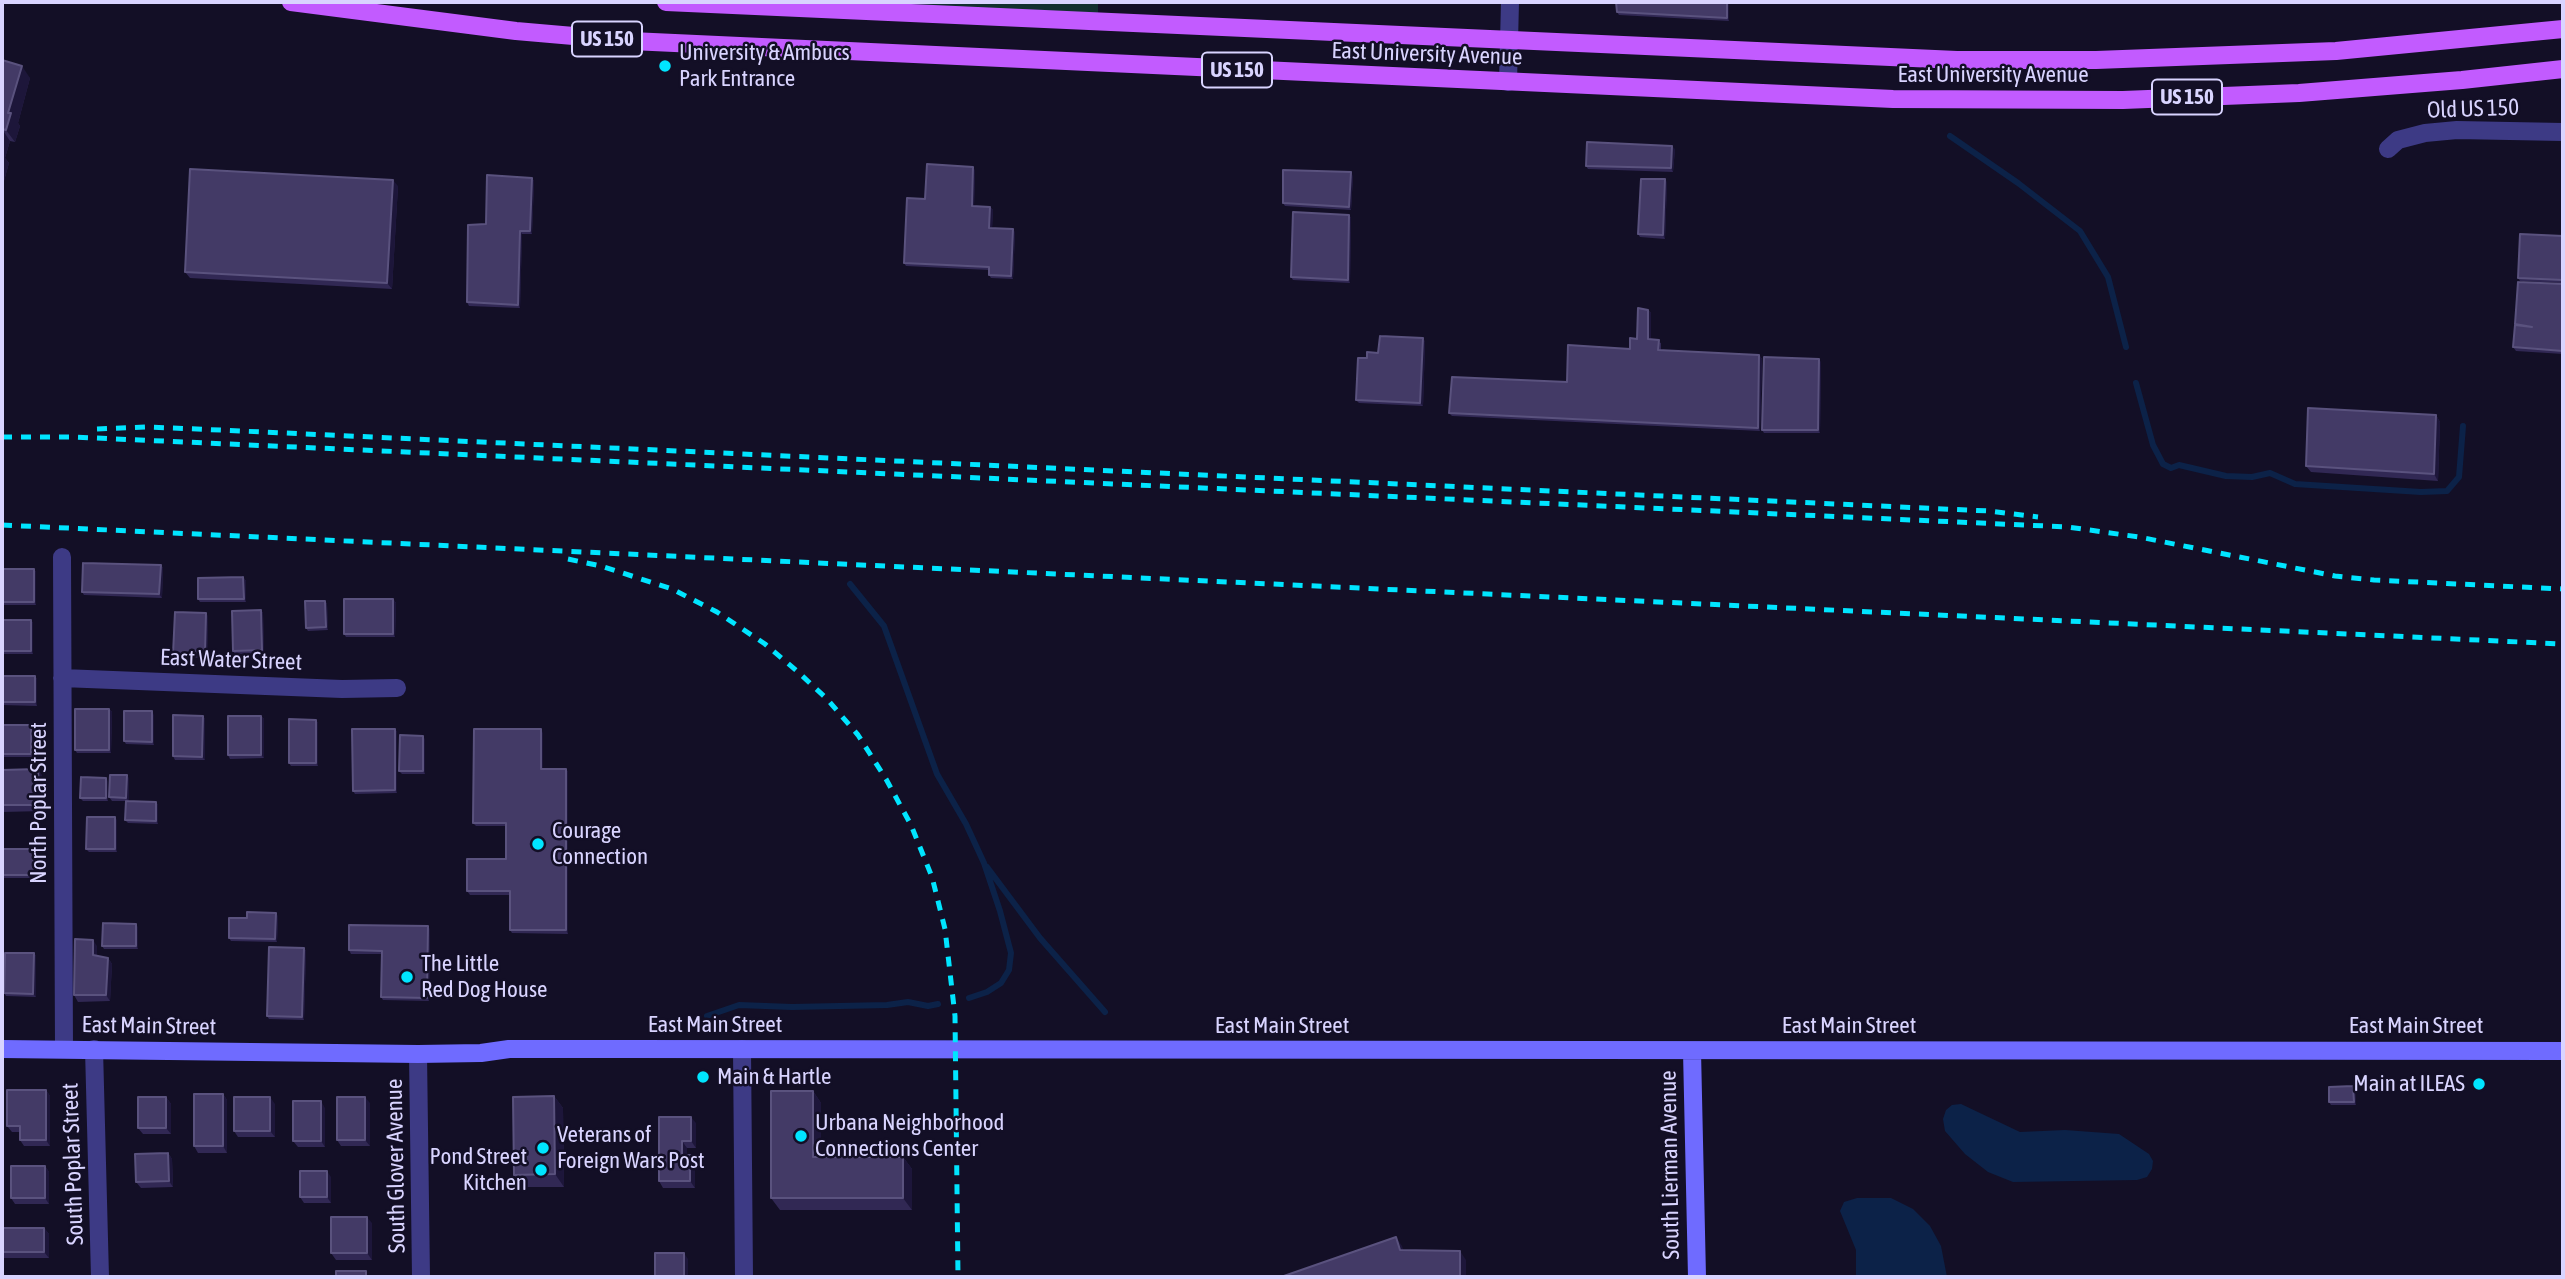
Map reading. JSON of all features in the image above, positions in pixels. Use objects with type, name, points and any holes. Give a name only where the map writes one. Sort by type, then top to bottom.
[{"type":"main road","name":"East University Avenue","points":[[291,2],[516,31],[631,41],[1893,99],[2110,100],[2299,93],[2563,69]]},
{"type":"main road","name":"East University Avenue","points":[[666,2],[1903,59],[2096,60],[2336,51],[2563,29]]},
{"type":"main road","name":"East Main Street","points":[[2,1049],[418,1054],[522,1049],[2563,1051]]},
{"type":"main road","name":"South Lierman Avenue","points":[[1692,1051],[1697,1277]]},
{"type":"street","points":[[1508,82],[1510,2]]},
{"type":"street","name":"Old US 150","points":[[2388,149],[2398,140],[2435,132],[2563,132]]},
{"type":"street","name":"North Poplar Street","points":[[62,556],[64,1049]]},
{"type":"street","name":"East Water Street","points":[[62,678],[342,689],[397,688]]},
{"type":"street","name":"South Poplar Street","points":[[94,1049],[100,1277]]},
{"type":"street","points":[[742,1049],[744,1277]]},
{"type":"street","name":"South Glover Avenue","points":[[418,1054],[421,1277]]},
{"type":"green space","points":[[666,2],[1098,2],[1098,22]]},
{"type":"water","points":[[1961,1104],[2020,1132],[2065,1130],[2119,1134],[2149,1154],[2153,1161],[2152,1169],[2147,1177],[2137,1180],[2013,1182],[1988,1172],[1965,1154],[1945,1131],[1943,1119],[1946,1110],[1952,1105]]},
{"type":"water","points":[[1857,1198],[1891,1198],[1913,1209],[1930,1226],[1941,1246],[1947,1277],[1856,1277],[1856,1250],[1840,1211],[1844,1202]]},
{"type":"building","points":[[1616,2],[1727,2],[1727,18],[1617,12]]},
{"type":"building","points":[[2,60],[22,66],[8,113],[11,113],[6,130],[2,129]]},
{"type":"building","points":[[1587,142],[1672,146],[1671,168],[1586,166]]},
{"type":"building","points":[[927,164],[973,167],[972,206],[990,207],[989,228],[1013,229],[1011,276],[989,275],[989,267],[904,263],[907,198],[925,199]]},
{"type":"building","points":[[190,169],[393,180],[387,283],[185,272]]},
{"type":"building","points":[[1283,170],[1351,172],[1349,207],[1283,203]]},
{"type":"building","points":[[487,175],[532,178],[530,231],[520,231],[518,305],[467,302],[468,225],[486,224]]},
{"type":"building","points":[[1641,179],[1665,179],[1663,235],[1638,234]]},
{"type":"building","points":[[1293,212],[1349,215],[1348,280],[1291,277]]},
{"type":"building","points":[[2520,234],[2563,236],[2563,280],[2518,278]]},
{"type":"building","points":[[2518,282],[2563,284],[2563,351],[2513,347],[2515,325],[2532,327],[2515,324]]},
{"type":"building","points":[[1638,308],[1648,310],[1648,339],[1659,340],[1658,350],[1759,355],[1758,428],[1449,413],[1452,377],[1567,382],[1568,345],[1630,349],[1630,338],[1637,339]]},
{"type":"building","points":[[1380,336],[1423,338],[1420,403],[1356,400],[1358,358],[1367,358],[1367,352],[1378,353]]},
{"type":"building","points":[[1764,357],[1819,359],[1818,430],[1762,430]]},
{"type":"building","points":[[2308,408],[2436,415],[2434,474],[2306,466]]},
{"type":"building","points":[[83,563],[161,565],[159,594],[82,592]]},
{"type":"building","points":[[2,569],[34,569],[34,602],[2,602]]},
{"type":"building","points":[[243,577],[244,599],[198,599],[198,578]]},
{"type":"building","points":[[344,599],[393,599],[393,634],[344,634]]},
{"type":"building","points":[[305,601],[325,601],[326,627],[306,628]]},
{"type":"building","points":[[261,610],[262,650],[233,651],[232,611]]},
{"type":"building","points":[[175,612],[206,613],[205,655],[173,654]]},
{"type":"building","points":[[2,620],[31,620],[31,651],[2,651]]},
{"type":"building","points":[[2,676],[35,676],[35,702],[2,702]]},
{"type":"building","points":[[75,709],[109,709],[109,750],[75,750]]},
{"type":"building","points":[[124,711],[152,711],[152,742],[124,741]]},
{"type":"building","points":[[173,715],[203,716],[202,757],[173,756]]},
{"type":"building","points":[[228,716],[261,716],[261,755],[228,755]]},
{"type":"building","points":[[289,719],[316,720],[316,763],[289,763]]},
{"type":"building","points":[[2,725],[31,725],[31,754],[2,754]]},
{"type":"building","points":[[352,729],[395,729],[395,790],[353,791]]},
{"type":"building","name":"Courage Connection","points":[[474,729],[541,729],[541,769],[566,769],[566,930],[510,930],[510,891],[467,891],[467,859],[506,859],[506,823],[473,823]]},
{"type":"building","points":[[400,735],[423,736],[423,771],[399,771]]},
{"type":"building","points":[[38,769],[40,805],[2,805],[2,770]]},
{"type":"building","points":[[110,775],[127,775],[126,798],[109,797]]},
{"type":"building","points":[[81,777],[106,778],[106,798],[80,798]]},
{"type":"building","points":[[126,801],[156,802],[156,821],[125,820]]},
{"type":"building","points":[[87,817],[115,817],[115,849],[86,849]]},
{"type":"building","points":[[2,849],[33,849],[34,875],[2,875]]},
{"type":"building","points":[[247,912],[276,913],[275,939],[229,938],[229,918],[247,918]]},
{"type":"building","points":[[103,923],[136,924],[136,946],[102,946]]},
{"type":"building","name":"The Little Red Dog House","points":[[349,925],[428,926],[427,998],[381,997],[382,951],[349,950]]},
{"type":"building","points":[[75,939],[93,940],[93,955],[108,958],[106,995],[74,995]]},
{"type":"building","points":[[269,947],[304,948],[302,1017],[267,1016]]},
{"type":"building","points":[[5,953],[34,953],[33,994],[4,993]]},
{"type":"building","points":[[2353,1086],[2354,1102],[2329,1102],[2329,1087]]},
{"type":"building","points":[[7,1090],[46,1090],[46,1140],[20,1140],[20,1126],[7,1126]]},
{"type":"building","name":"Urbana Neighborhood Connections Center","points":[[771,1091],[813,1091],[813,1157],[903,1157],[903,1198],[771,1198]]},
{"type":"building","points":[[194,1094],[223,1094],[223,1146],[194,1146]]},
{"type":"building","name":"Veterans of Foreign Wars Post","points":[[554,1096],[555,1174],[514,1175],[513,1097]]},
{"type":"building","points":[[138,1097],[166,1097],[166,1128],[138,1128]]},
{"type":"building","points":[[234,1097],[270,1097],[270,1131],[234,1131]]},
{"type":"building","points":[[337,1097],[365,1097],[365,1140],[337,1140]]},
{"type":"building","points":[[293,1101],[321,1101],[321,1141],[293,1141]]},
{"type":"building","points":[[659,1117],[691,1117],[691,1141],[682,1141],[682,1155],[690,1155],[690,1181],[659,1181]]},
{"type":"building","points":[[168,1153],[169,1181],[136,1182],[135,1154]]},
{"type":"building","points":[[11,1166],[45,1166],[45,1198],[11,1198]]},
{"type":"building","points":[[300,1171],[327,1171],[327,1197],[300,1197]]},
{"type":"building","points":[[331,1217],[367,1217],[367,1253],[331,1253]]},
{"type":"building","points":[[2,1228],[44,1228],[44,1252],[2,1252]]},
{"type":"building","points":[[1396,1237],[1400,1250],[1460,1251],[1460,1277],[1281,1277]]},
{"type":"building","points":[[655,1253],[684,1253],[684,1277],[655,1277]]},
{"type":"building","points":[[336,1271],[366,1271],[366,1277],[336,1277]]},
{"type":"waterway","points":[[1950,136],[2018,183],[2080,231],[2108,277],[2126,347]]},
{"type":"waterway","points":[[2136,383],[2153,445],[2163,464],[2171,468],[2179,465],[2226,476],[2252,477],[2270,473],[2295,484],[2421,492],[2447,491],[2459,477],[2463,426]]},
{"type":"waterway","points":[[850,584],[884,626],[937,774],[966,824],[984,863],[1000,911],[1011,953],[1009,970],[1001,983],[987,992],[969,998]]},
{"type":"waterway","points":[[987,867],[1040,938],[1105,1012]]},
{"type":"waterway","points":[[707,1016],[739,1005],[792,1007],[908,1002],[928,1006],[938,1004]]},
{"type":"railway","points":[[97,429],[197,429],[1989,511],[2038,517]]},
{"type":"railway","points":[[2,437],[73,437],[2068,527],[2139,537],[2335,576],[2563,589]]},
{"type":"railway","points":[[2,525],[2563,644]]},
{"type":"railway","points":[[568,559],[601,566],[672,589],[717,612],[765,644],[827,699],[858,735],[911,825],[932,877],[945,929],[955,1016],[958,1277]]},
{"type":"place","name":"University & Ambucs Park Entrance","points":[[665,66]]},
{"type":"place","name":"Courage Connection","points":[[538,844]]},
{"type":"place","name":"The Little Red Dog House","points":[[407,977]]},
{"type":"place","name":"Main & Hartle","points":[[703,1077]]},
{"type":"place","name":"Main at ILEAS","points":[[2479,1084]]},
{"type":"place","name":"Urbana Neighborhood Connections Center","points":[[801,1136]]},
{"type":"place","name":"Veterans of Foreign Wars Post","points":[[543,1148]]},
{"type":"place","name":"Pond Street Kitchen","points":[[541,1170]]}]
